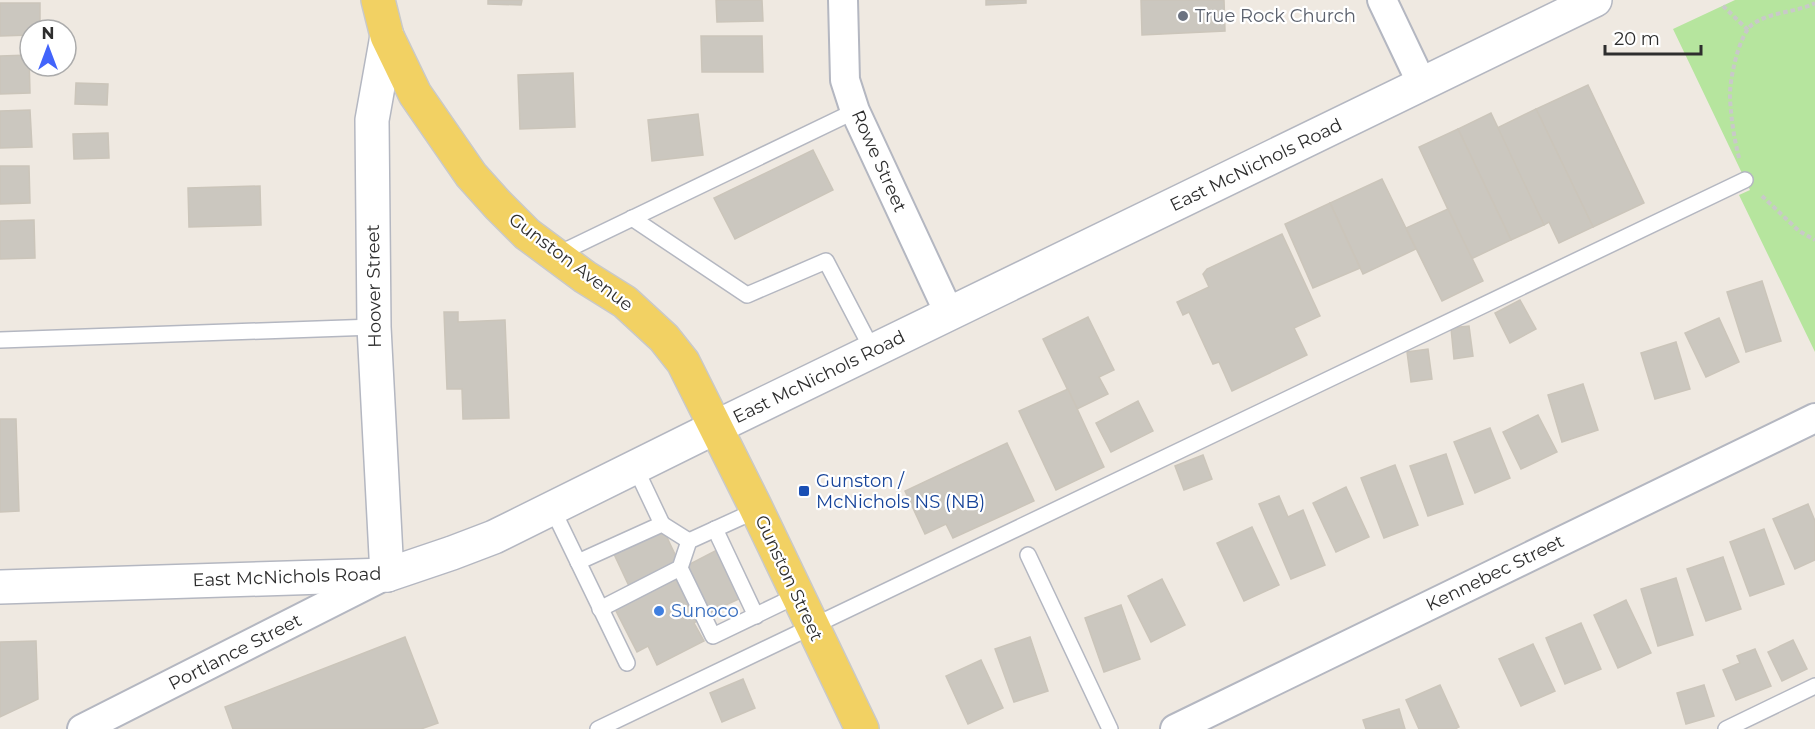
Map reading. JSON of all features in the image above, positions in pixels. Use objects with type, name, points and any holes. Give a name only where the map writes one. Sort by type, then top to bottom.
[{"type":"main road","name":"Hoover Street","points":[[378,0],[387,36]]},
{"type":"main road","name":"Gunston Avenue","points":[[387,36],[415,94],[471,175],[527,234],[585,277],[625,302],[664,338],[683,362],[716,427]]},
{"type":"main road","name":"Gunston Street","points":[[716,427],[862,729]]},
{"type":"street","name":"Rowe Street","points":[[843,0],[845,80],[855,111],[949,313]]},
{"type":"street","points":[[1382,0],[1422,84]]},
{"type":"street","name":"East McNichols Road","points":[[0,587],[387,575],[452,553],[494,537],[949,313],[1595,0]]},
{"type":"street","name":"Hoover Street","points":[[387,36],[372,120],[374,327],[387,575]]},
{"type":"street","name":"Kennebec Street","points":[[1175,729],[1815,418]]},
{"type":"street","name":"Portlance Street","points":[[82,729],[387,575]]},
{"type":"lane","points":[[556,255],[855,111]]},
{"type":"lane","points":[[598,729],[624,723],[812,626],[1745,180]]},
{"type":"lane","points":[[632,218],[747,295],[826,261],[873,351]]},
{"type":"lane","points":[[0,340],[374,327]]},
{"type":"lane","points":[[635,467],[662,524],[689,541]]},
{"type":"lane","points":[[552,508],[627,663]]},
{"type":"lane","points":[[757,510],[689,541],[680,568],[713,636],[798,595]]},
{"type":"lane","points":[[578,562],[662,524]]},
{"type":"lane","points":[[715,529],[756,616]]},
{"type":"lane","points":[[1028,555],[1110,729]]},
{"type":"lane","points":[[600,609],[680,568]]},
{"type":"lane","points":[[1726,729],[1815,686]]},
{"type":"path","points":[[1815,3],[1807,7],[1775,13],[1751,24],[1739,44],[1729,95],[1734,140],[1745,180],[1799,231],[1815,240]]},
{"type":"path","points":[[1723,6],[1748,30]]},
{"type":"green space","points":[[1735,0],[1815,0],[1815,352],[1739,195],[1750,190],[1673,29]]},
{"type":"building","points":[[488,0],[522,0],[521,5],[488,4]]},
{"type":"building","points":[[716,0],[762,0],[763,21],[717,22]]},
{"type":"building","points":[[986,0],[1026,0],[1026,3],[986,5]]},
{"type":"building","name":"True Rock Church","points":[[1141,0],[1224,0],[1225,31],[1142,35]]},
{"type":"building","points":[[0,3],[40,3],[40,18],[18,18],[18,35],[0,36]]},
{"type":"building","points":[[701,36],[762,36],[763,72],[702,72]]},
{"type":"building","points":[[18,55],[18,78],[30,78],[30,93],[0,94],[0,56]]},
{"type":"building","points":[[573,73],[575,127],[520,129],[518,75]]},
{"type":"building","points":[[76,83],[108,84],[107,105],[75,104]]},
{"type":"building","points":[[1588,85],[1644,203],[1593,227],[1536,109]]},
{"type":"building","points":[[1536,109],[1593,227],[1559,243],[1549,222],[1544,225],[1497,128]]},
{"type":"building","points":[[30,110],[32,147],[0,148],[0,111]]},
{"type":"building","points":[[1491,113],[1544,225],[1511,240],[1458,129]]},
{"type":"building","points":[[698,114],[703,155],[652,161],[648,120]]},
{"type":"building","points":[[1458,129],[1511,240],[1471,259],[1419,147]]},
{"type":"building","points":[[108,133],[109,158],[74,159],[73,134]]},
{"type":"building","points":[[813,150],[833,190],[735,239],[714,198]]},
{"type":"building","points":[[0,166],[29,166],[30,203],[0,204]]},
{"type":"building","points":[[1382,179],[1416,249],[1363,274],[1330,203]]},
{"type":"building","points":[[260,186],[261,225],[189,227],[188,188]]},
{"type":"building","points":[[1330,203],[1360,268],[1313,288],[1285,224]]},
{"type":"building","points":[[1448,209],[1483,281],[1442,301],[1406,228]]},
{"type":"building","points":[[34,220],[35,258],[0,259],[0,221]]},
{"type":"building","points":[[1282,234],[1320,316],[1294,328],[1307,355],[1232,391],[1219,362],[1213,364],[1189,312],[1183,315],[1177,302],[1209,287],[1203,274],[1207,269]]},
{"type":"building","points":[[1762,281],[1781,341],[1746,352],[1727,292]]},
{"type":"building","points":[[1520,300],[1536,329],[1510,343],[1495,313]]},
{"type":"building","points":[[444,312],[458,312],[458,322],[505,320],[509,418],[463,419],[462,389],[447,389]]},
{"type":"building","points":[[1088,317],[1114,370],[1099,377],[1108,394],[1077,409],[1043,339]]},
{"type":"building","points":[[1719,318],[1739,362],[1706,377],[1685,333]]},
{"type":"building","points":[[1469,326],[1473,356],[1454,359],[1451,328]]},
{"type":"building","points":[[1676,342],[1690,389],[1655,399],[1641,353]]},
{"type":"building","points":[[1428,349],[1432,379],[1411,382],[1407,352]]},
{"type":"building","points":[[1583,384],[1598,430],[1562,442],[1548,395]]},
{"type":"building","points":[[1068,389],[1104,467],[1056,490],[1019,411]]},
{"type":"building","points":[[1138,401],[1153,431],[1111,452],[1096,423]]},
{"type":"building","points":[[1538,415],[1557,452],[1521,469],[1503,432]]},
{"type":"building","points":[[0,419],[16,419],[19,511],[0,512]]},
{"type":"building","points":[[1490,428],[1510,478],[1475,493],[1454,442]]},
{"type":"building","points":[[1007,443],[1034,501],[953,538],[946,524],[925,534],[905,491]]},
{"type":"building","points":[[1446,454],[1463,504],[1428,516],[1410,466]]},
{"type":"building","points":[[1203,455],[1212,479],[1184,490],[1175,466]]},
{"type":"building","points":[[1395,465],[1418,525],[1384,538],[1361,478]]},
{"type":"building","points":[[1346,487],[1369,537],[1336,552],[1313,503]]},
{"type":"building","points":[[1279,496],[1288,517],[1303,510],[1325,565],[1291,579],[1259,504]]},
{"type":"building","points":[[1808,504],[1815,521],[1815,560],[1795,569],[1773,519]]},
{"type":"building","points":[[1252,527],[1279,585],[1244,601],[1217,543]]},
{"type":"building","points":[[1764,529],[1784,584],[1750,596],[1730,542]]},
{"type":"building","points":[[664,531],[679,563],[629,586],[614,554]]},
{"type":"building","points":[[717,550],[741,598],[709,613],[686,566]]},
{"type":"building","points":[[1723,557],[1741,609],[1706,621],[1687,569]]},
{"type":"building","points":[[1676,578],[1693,635],[1658,646],[1641,589]]},
{"type":"building","points":[[676,579],[697,621],[694,623],[704,641],[657,665],[648,646],[637,652],[615,609]]},
{"type":"building","points":[[1162,579],[1185,625],[1151,642],[1128,596]]},
{"type":"building","points":[[1626,600],[1651,653],[1618,668],[1594,615]]},
{"type":"building","points":[[1121,605],[1140,659],[1104,672],[1085,618]]},
{"type":"building","points":[[1581,623],[1601,669],[1565,684],[1546,638]]},
{"type":"building","points":[[405,637],[438,723],[421,729],[233,729],[225,707]]},
{"type":"building","points":[[1030,637],[1048,691],[1014,702],[995,649]]},
{"type":"building","points":[[1793,640],[1807,669],[1782,681],[1768,652]]},
{"type":"building","points":[[36,641],[38,699],[0,717],[0,642]]},
{"type":"building","points":[[1533,644],[1555,691],[1521,706],[1499,659]]},
{"type":"building","points":[[1755,649],[1771,686],[1736,700],[1723,670],[1740,663],[1737,656]]},
{"type":"building","points":[[981,660],[1003,708],[968,724],[946,676]]},
{"type":"building","points":[[743,679],[755,708],[722,722],[710,693]]},
{"type":"building","points":[[1440,685],[1459,727],[1419,729],[1406,700]]},
{"type":"building","points":[[1704,685],[1714,716],[1686,724],[1677,693]]},
{"type":"building","points":[[1399,709],[1405,729],[1366,729],[1363,720]]},
{"type":"place","name":"True Rock Church","points":[[1183,16]]},
{"type":"place","name":"Gunston / McNichols NS (NB)","points":[[804,491]]},
{"type":"place","name":"Sunoco","points":[[659,611]]}]
